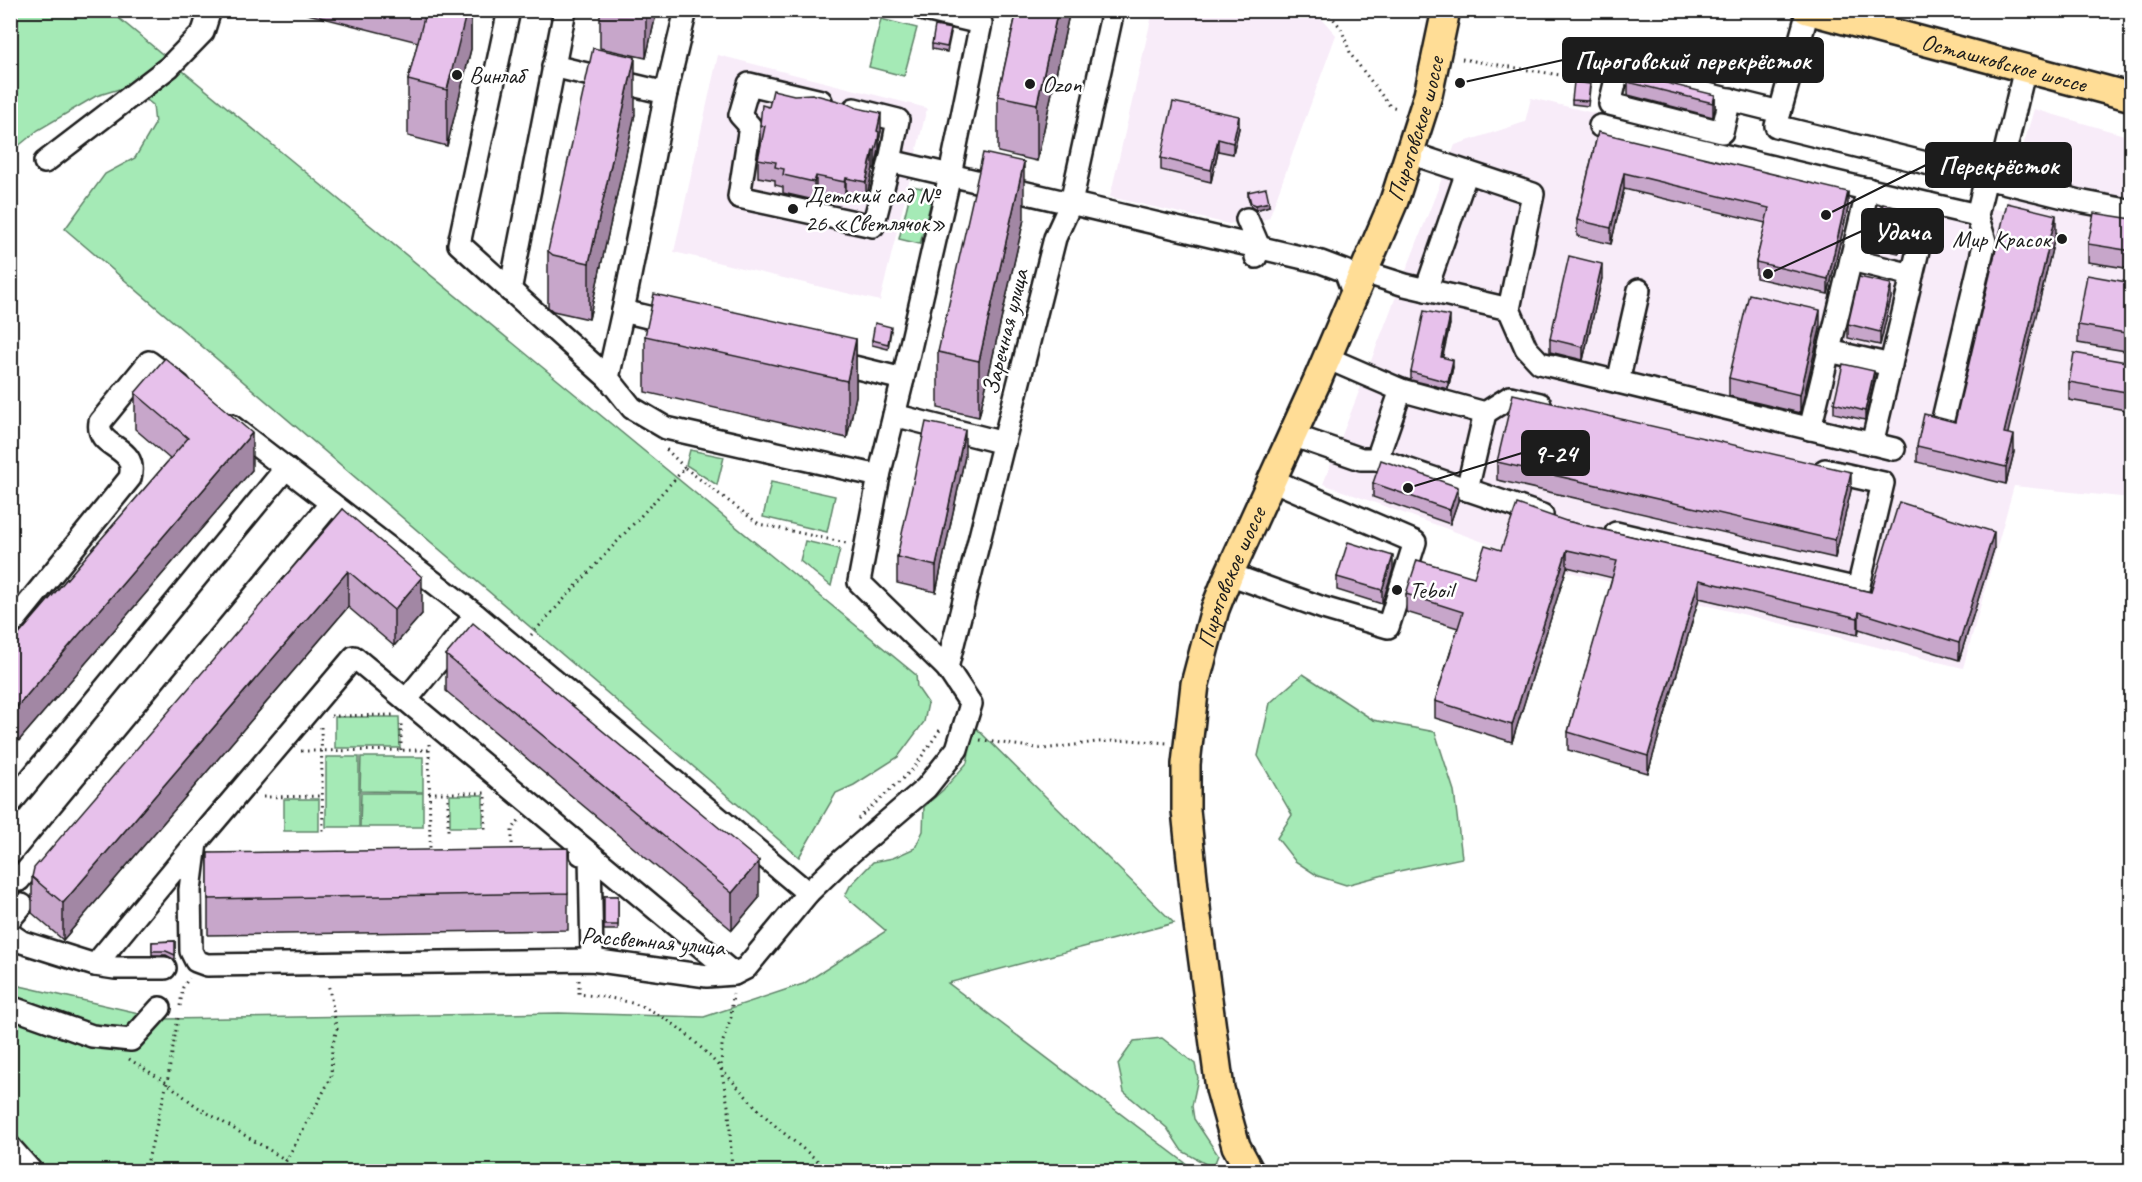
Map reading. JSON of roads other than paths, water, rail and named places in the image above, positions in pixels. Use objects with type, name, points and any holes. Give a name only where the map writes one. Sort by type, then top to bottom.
[{"type":"main road","name":"Пироговское шоссе","points":[[1250,1172],[1236,1146],[1220,1089],[1197,917],[1186,810],[1188,744],[1196,684],[1203,647],[1229,574],[1327,358],[1394,201],[1428,94],[1446,10]]},
{"type":"main road","name":"Осташковское шоссе","points":[[1820,12],[2132,97]]},
{"type":"street","points":[[45,162],[169,67],[203,32],[210,10]]},
{"type":"street","points":[[509,10],[459,244],[608,378],[632,408],[666,428],[879,476],[951,175],[981,23],[925,10]]},
{"type":"street","points":[[510,291],[565,10]]},
{"type":"street","points":[[608,378],[666,93],[686,10]]},
{"type":"street","name":"Заречная улица","points":[[947,668],[1055,238],[1071,203],[1113,10]]},
{"type":"street","points":[[1820,12],[1776,126],[2084,202],[2132,211]]},
{"type":"street","points":[[553,66],[666,93]]},
{"type":"street","points":[[1942,419],[1985,242],[1977,215],[1992,180],[2025,68]]},
{"type":"street","points":[[1730,99],[1722,132],[1610,104],[1618,71],[1730,99],[1780,112]]},
{"type":"street","points":[[749,84],[898,120],[890,161],[873,226],[739,197],[750,126],[740,115],[749,84]]},
{"type":"street","points":[[1600,126],[1977,215]]},
{"type":"street","points":[[1410,153],[1533,194],[1509,309],[1526,348],[1540,363],[1894,449]]},
{"type":"street","points":[[890,161],[1071,203],[1257,253],[1332,265],[1359,262],[1363,274]]},
{"type":"street","points":[[1426,290],[1467,172]]},
{"type":"street","points":[[1810,429],[1868,189]]},
{"type":"street","points":[[1872,444],[1929,204]]},
{"type":"street","points":[[1247,219],[1257,253]]},
{"type":"street","points":[[1851,260],[1912,275]]},
{"type":"street","points":[[1332,265],[1344,271],[1509,309]]},
{"type":"street","points":[[1618,382],[1639,290]]},
{"type":"street","points":[[623,311],[702,330]]},
{"type":"street","points":[[1829,351],[1891,366]]},
{"type":"street","points":[[814,357],[903,379]]},
{"type":"street","points":[[1327,358],[1401,390],[1485,413]]},
{"type":"street","points":[[10,626],[130,478],[133,467],[130,459],[102,437],[99,429],[100,422],[149,362],[195,397]]},
{"type":"street","points":[[1377,459],[1401,390]]},
{"type":"street","points":[[1467,490],[1485,413],[1510,397],[1557,408]]},
{"type":"street","points":[[213,411],[476,615],[808,893]]},
{"type":"street","points":[[894,415],[1004,443]]},
{"type":"street","points":[[1292,435],[1361,459],[1377,459],[1561,520]]},
{"type":"street","points":[[1595,528],[1858,589],[1883,483],[1801,465]]},
{"type":"street","points":[[10,804],[286,468]]},
{"type":"street","name":"Рассветная улица","points":[[201,854],[190,890],[191,951],[198,962],[207,965],[585,960],[707,976],[734,974],[746,968],[808,893],[842,860],[926,788],[957,748],[971,704],[947,668],[859,582],[879,476]]},
{"type":"street","points":[[1229,574],[1323,608],[1388,627],[1414,542],[1272,480]]},
{"type":"street","points":[[10,872],[19,880],[331,503]]},
{"type":"street","points":[[406,700],[476,615]]},
{"type":"street","points":[[96,965],[201,854],[354,657],[734,974]]},
{"type":"street","points":[[557,855],[590,854]]},
{"type":"street","points":[[585,960],[590,854]]},
{"type":"street","points":[[10,934],[22,942],[96,965],[115,968],[165,968]]},
{"type":"street","points":[[10,1007],[92,1036],[131,1040],[160,1008]]},
{"type":"street","points":[[10,1147],[32,1172]]},
{"type":"place","name":"Винлаб","points":[[457,75]]},
{"type":"place","name":"Пироговский перекрёсток","points":[[1460,83]]},
{"type":"place","name":"Ozon","points":[[1030,84]]},
{"type":"place","name":"Детский сад № 26 «Светлячок»","points":[[793,209]]},
{"type":"place","name":"Перекрёсток","points":[[1826,215]]},
{"type":"place","name":"Мир Красок","points":[[2062,239]]},
{"type":"place","name":"Удача","points":[[1768,274]]},
{"type":"place","name":"9-24","points":[[1408,488]]},
{"type":"place","name":"Teboil","points":[[1397,590]]}]
